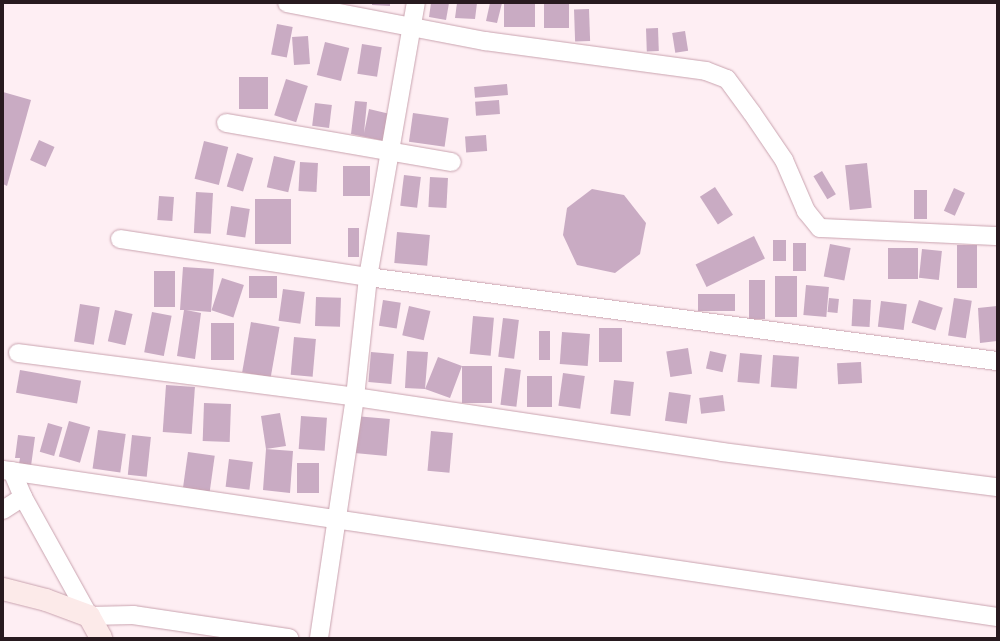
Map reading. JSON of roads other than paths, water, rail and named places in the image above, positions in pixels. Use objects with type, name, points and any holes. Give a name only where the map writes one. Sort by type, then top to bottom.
[{"type":"street","points":[[287,3],[412,28],[706,71],[727,79],[752,113],[784,160],[806,211],[820,228],[997,236]]},
{"type":"street","points":[[319,638],[355,397],[368,277],[416,3]]},
{"type":"street","points":[[226,123],[390,150],[452,162]]},
{"type":"street","points":[[120,239],[368,277],[997,361]]},
{"type":"street","points":[[18,353],[355,397],[722,452],[997,487]]},
{"type":"street","points":[[7,470],[997,617]]},
{"type":"street","points":[[7,470],[101,638]]},
{"type":"street","points":[[3,510],[23,497]]},
{"type":"street","points":[[3,588],[46,600],[89,616],[133,615],[289,638]]}]
